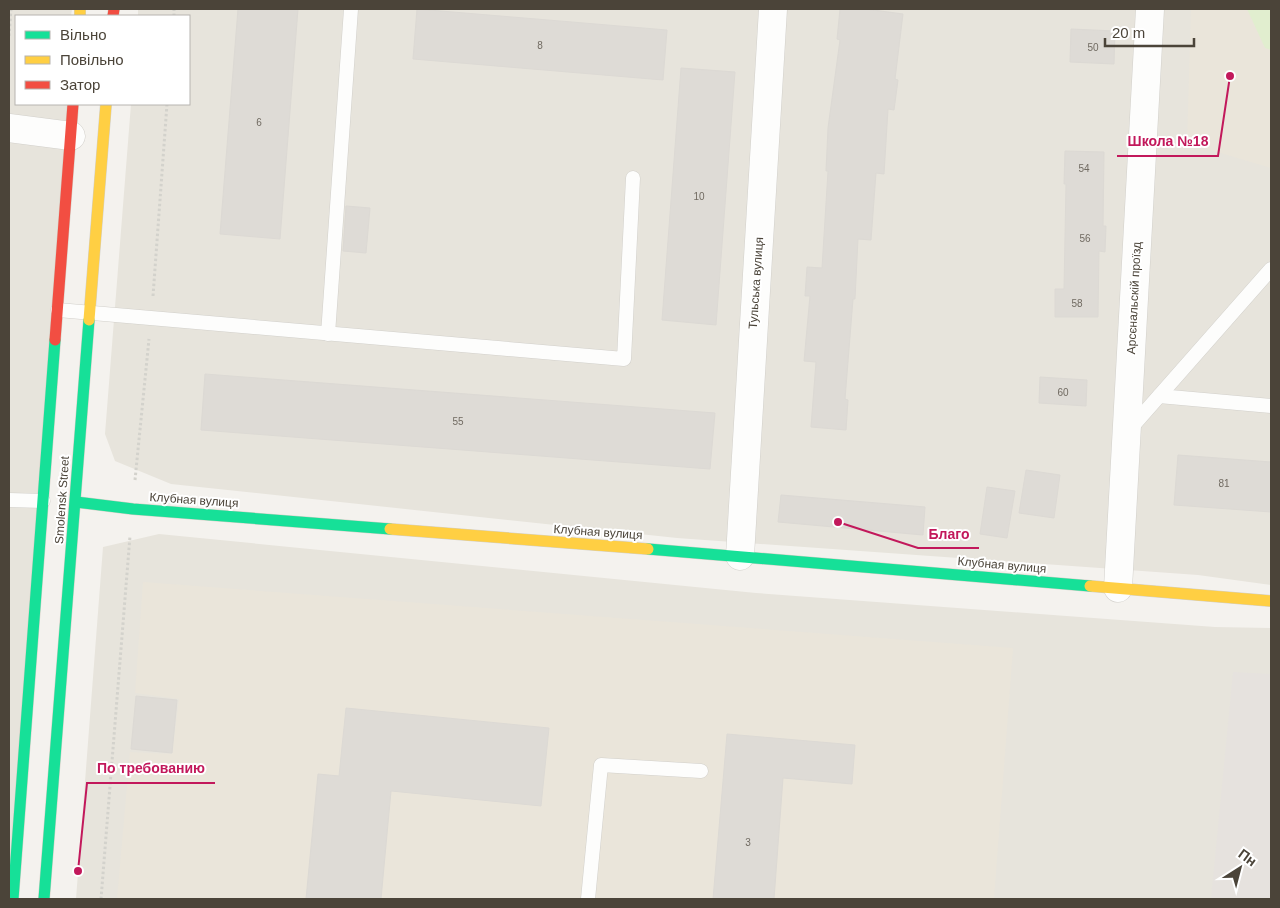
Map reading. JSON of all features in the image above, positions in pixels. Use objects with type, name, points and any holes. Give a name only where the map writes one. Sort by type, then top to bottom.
[{"type":"street","name":"Тульська вулиця","points":[[740,556],[773,9]]},
{"type":"street","name":"Арсєнальскій проїзд","points":[[1118,588],[1150,9]]},
{"type":"street","name":"Smolensk Street","points":[[13,899],[73,105]]},
{"type":"street","name":"Smolensk Street","points":[[44,899],[106,105]]},
{"type":"street","points":[[9,128],[71,136]]},
{"type":"street","name":"Клубная вулиця","points":[[76,502],[133,509],[740,556],[1271,601]]},
{"type":"lane","points":[[328,334],[351,9]]},
{"type":"lane","points":[[58,310],[624,360],[632,178]]},
{"type":"lane","points":[[1126,433],[1271,269]]},
{"type":"lane","points":[[1159,396],[1271,406]]},
{"type":"lane","points":[[9,500],[43,501]]},
{"type":"lane","points":[[588,899],[600,765],[701,771]]},
{"type":"path","points":[[9,36],[10,9]]},
{"type":"path","points":[[101,899],[133,509],[151,319],[167,105]]},
{"type":"shaded area","points":[[9,9],[72,9],[71,15],[15,15],[15,105],[69,105],[9,899]]},
{"type":"shaded area","points":[[138,9],[1271,9],[1271,585],[1198,575],[677,538],[171,484],[115,461],[105,434],[131,105],[190,105],[190,15],[138,15]]},
{"type":"shaded area","points":[[1191,9],[1271,9],[1271,168],[1187,143]]},
{"type":"shaded area","points":[[159,534],[756,593],[1215,627],[1271,628],[1271,899],[76,899],[103,547]]},
{"type":"shaded area","points":[[143,582],[1013,648],[994,899],[117,899],[130,752],[172,754],[179,699],[135,693]]},
{"type":"shaded area","points":[[1233,672],[1271,674],[1271,899],[1211,899]]},
{"type":"green space","points":[[1247,9],[1271,9],[1271,50],[1265,48]]},
{"type":"building","points":[[238,9],[298,9],[280,239],[220,234]]},
{"type":"building","points":[[417,9],[667,30],[663,80],[413,59]]},
{"type":"building","points":[[840,9],[866,9],[903,14],[895,79],[898,80],[894,110],[888,109],[884,174],[876,173],[871,240],[858,239],[855,299],[853,299],[845,399],[848,400],[846,430],[811,427],[816,362],[804,361],[810,296],[805,296],[807,267],[822,268],[828,171],[826,171],[828,128],[840,40],[837,39]]},
{"type":"building","points":[[1071,29],[1115,31],[1114,64],[1070,62]]},
{"type":"building","points":[[681,68],[735,72],[716,325],[662,320]]},
{"type":"building","points":[[1065,151],[1104,152],[1103,226],[1106,226],[1105,252],[1099,251],[1098,317],[1055,317],[1055,289],[1064,289]]},
{"type":"building","points":[[346,206],[370,208],[366,253],[343,251]]},
{"type":"building","points":[[205,374],[715,413],[710,469],[201,430]]},
{"type":"building","points":[[1040,377],[1087,380],[1086,406],[1039,403]]},
{"type":"building","points":[[1178,455],[1271,462],[1271,512],[1174,505]]},
{"type":"building","points":[[1026,470],[1060,475],[1054,518],[1019,513]]},
{"type":"building","points":[[987,487],[1015,491],[1007,538],[980,534]]},
{"type":"building","points":[[781,495],[925,507],[923,535],[778,522]]},
{"type":"building","points":[[136,696],[177,700],[172,753],[131,749]]},
{"type":"building","points":[[346,708],[549,728],[541,806],[391,791],[381,899],[306,899],[318,774],[339,776]]},
{"type":"building","points":[[727,734],[855,745],[852,784],[783,778],[774,899],[713,899]]},
{"type":"traffic: fast","points":[[44,899],[89,320]]},
{"type":"traffic: fast","points":[[13,899],[55,340]]},
{"type":"traffic: fast","points":[[76,502],[133,509],[390,529]]},
{"type":"traffic: fast","points":[[648,549],[1090,586]]},
{"type":"traffic: slow","points":[[80,9],[80,15]]},
{"type":"traffic: slow","points":[[89,320],[106,105]]},
{"type":"traffic: slow","points":[[390,529],[648,549]]},
{"type":"traffic: slow","points":[[1090,586],[1271,601]]},
{"type":"traffic: jam","points":[[113,15],[114,9]]},
{"type":"traffic: jam","points":[[55,340],[73,105]]},
{"type":"place","name":"Школа №18","points":[[1230,76]]},
{"type":"place","name":"Благо","points":[[838,522]]},
{"type":"place","name":"По требованию","points":[[78,871]]}]
